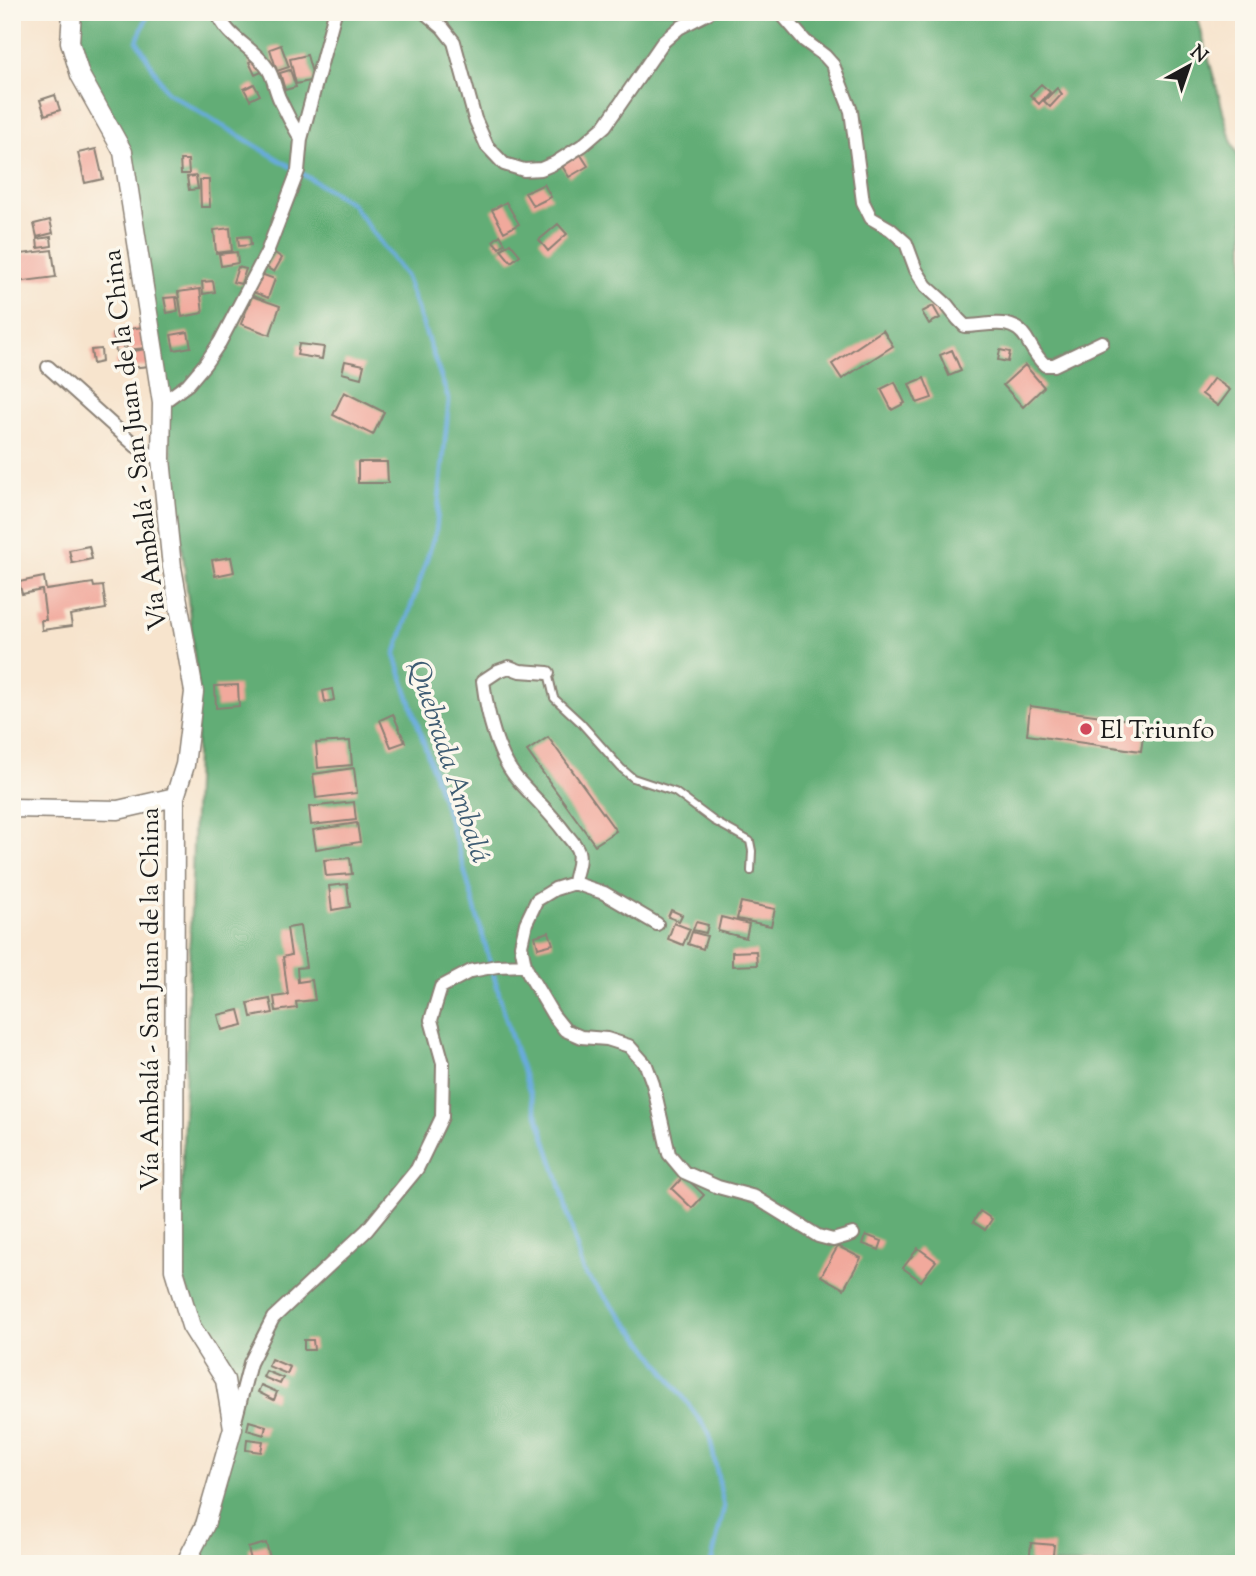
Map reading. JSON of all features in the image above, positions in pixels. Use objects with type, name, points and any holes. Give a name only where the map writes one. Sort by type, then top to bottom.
[{"type":"street","name":"Vía Ambalá - San Juan de la China","points":[[72,12],[70,42],[80,75],[123,152],[162,403],[161,458],[172,567],[194,692],[185,765],[175,797],[174,1270],[191,1326],[225,1380],[233,1428],[205,1525],[185,1564]]},
{"type":"street","points":[[217,12],[222,25],[258,55],[270,72],[279,98],[301,139]]},
{"type":"street","points":[[162,403],[188,384],[205,364],[220,342],[267,252],[298,171],[301,139],[335,12]]},
{"type":"street","points":[[424,12],[443,28],[454,42],[475,119],[486,146],[504,164],[524,170],[541,169],[583,145],[605,126],[663,42],[680,28],[710,12]]},
{"type":"street","points":[[780,12],[805,41],[833,65],[851,111],[863,202],[872,218],[906,243],[916,270],[926,286],[947,304],[958,319],[965,326],[994,323],[1015,326],[1045,365],[1055,365],[1102,342]]},
{"type":"street","points":[[48,367],[136,446],[161,458]]},
{"type":"street","points":[[548,674],[509,667],[498,671],[483,681],[485,702],[510,769],[552,814],[577,850],[579,863],[574,883]]},
{"type":"street","points":[[12,808],[118,810],[175,797]]},
{"type":"street","points":[[657,924],[604,893],[574,883],[555,889],[537,900],[526,923],[522,945],[525,965],[553,1015],[565,1030],[581,1037],[607,1039],[629,1046],[646,1065],[669,1154],[684,1172],[718,1187],[755,1197],[818,1236],[833,1240],[853,1234]]},
{"type":"street","points":[[233,1428],[250,1363],[274,1318],[367,1230],[417,1169],[442,1117],[443,1063],[431,1020],[441,987],[471,971],[496,966],[525,965]]},
{"type":"lane","points":[[548,674],[554,698],[633,778],[675,792],[714,821],[750,841],[751,871]]},
{"type":"green space","points":[[73,12],[1196,12],[1231,140],[1244,169],[1244,1564],[185,1564],[233,1428],[225,1380],[179,1270],[198,691],[173,462],[127,149],[73,42]]},
{"type":"building","points":[[281,45],[289,67],[277,71],[270,49]]},
{"type":"building","points":[[307,55],[314,80],[296,84],[290,59]]},
{"type":"building","points":[[258,58],[264,71],[255,75],[249,62]]},
{"type":"building","points":[[290,70],[296,87],[285,90],[280,73]]},
{"type":"building","points":[[254,84],[260,95],[250,100],[244,89]]},
{"type":"building","points":[[1041,84],[1050,92],[1039,104],[1030,95]]},
{"type":"building","points":[[1057,88],[1062,94],[1050,107],[1044,101]]},
{"type":"building","points":[[55,95],[60,110],[45,115],[40,100]]},
{"type":"building","points":[[96,149],[103,179],[85,183],[78,153]]},
{"type":"building","points":[[579,152],[588,166],[569,177],[560,163]]},
{"type":"building","points":[[180,160],[188,160],[189,174],[181,174]]},
{"type":"building","points":[[196,176],[198,189],[189,190],[187,177]]},
{"type":"building","points":[[200,180],[209,180],[210,207],[201,207]]},
{"type":"building","points":[[544,184],[551,197],[533,206],[525,193]]},
{"type":"building","points":[[506,202],[519,224],[504,232],[492,210]]},
{"type":"building","points":[[50,220],[53,233],[37,237],[34,224]]},
{"type":"building","points":[[558,224],[567,234],[548,251],[539,240]]},
{"type":"building","points":[[230,228],[232,251],[216,253],[214,230]]},
{"type":"building","points":[[500,235],[505,243],[499,248],[493,241]]},
{"type":"building","points":[[250,236],[251,245],[239,246],[238,237]]},
{"type":"building","points":[[51,237],[52,246],[38,248],[37,239]]},
{"type":"building","points":[[510,243],[520,255],[511,262],[501,250]]},
{"type":"building","points":[[52,250],[56,277],[17,282],[13,255]]},
{"type":"building","points":[[237,252],[238,263],[221,266],[219,254]]},
{"type":"building","points":[[275,253],[282,258],[274,272],[266,267]]},
{"type":"building","points":[[238,267],[246,269],[241,284],[233,282]]},
{"type":"building","points":[[261,274],[275,279],[268,298],[253,292]]},
{"type":"building","points":[[213,281],[215,292],[203,294],[202,282]]},
{"type":"building","points":[[200,289],[203,313],[182,317],[178,292]]},
{"type":"building","points":[[252,296],[280,306],[270,335],[241,324]]},
{"type":"building","points":[[176,297],[178,311],[167,313],[164,298]]},
{"type":"building","points":[[933,306],[940,318],[929,324],[922,312]]},
{"type":"building","points":[[142,327],[146,348],[127,350],[124,330]]},
{"type":"building","points":[[883,330],[893,346],[842,379],[832,364]]},
{"type":"building","points":[[188,332],[191,347],[174,350],[171,335]]},
{"type":"building","points":[[121,333],[124,351],[116,352],[113,334]]},
{"type":"building","points":[[299,344],[324,347],[322,359],[297,355]]},
{"type":"building","points":[[101,349],[102,362],[93,364],[91,350]]},
{"type":"building","points":[[146,349],[149,366],[130,368],[128,352]]},
{"type":"building","points":[[952,350],[961,371],[949,376],[940,355]]},
{"type":"building","points":[[1000,350],[1010,352],[1008,362],[998,360]]},
{"type":"building","points":[[127,359],[129,368],[118,371],[116,361]]},
{"type":"building","points":[[345,361],[364,365],[361,378],[342,373]]},
{"type":"building","points":[[1025,365],[1044,387],[1023,407],[1003,385]]},
{"type":"building","points":[[924,378],[932,398],[917,403],[909,384]]},
{"type":"building","points":[[1214,378],[1230,390],[1218,406],[1202,394]]},
{"type":"building","points":[[895,382],[905,403],[892,410],[881,389]]},
{"type":"building","points":[[344,392],[384,412],[373,435],[333,415]]},
{"type":"building","points":[[358,462],[387,462],[388,483],[358,483]]},
{"type":"building","points":[[89,546],[92,559],[72,563],[69,550]]},
{"type":"building","points":[[231,557],[234,572],[215,576],[212,560]]},
{"type":"building","points":[[44,577],[46,590],[93,583],[94,587],[103,586],[106,609],[70,615],[72,626],[42,630],[41,620],[46,620],[42,590],[22,594],[19,582]]},
{"type":"building","points":[[238,685],[239,706],[216,708],[215,686]]},
{"type":"building","points":[[332,689],[334,700],[325,702],[323,691]]},
{"type":"building","name":"El Triunfo","points":[[1030,706],[1145,722],[1141,751],[1027,735]]},
{"type":"building","points":[[393,714],[405,742],[391,747],[380,720]]},
{"type":"building","points":[[548,737],[616,831],[595,845],[527,751]]},
{"type":"building","points":[[350,741],[352,765],[318,768],[316,743]]},
{"type":"building","points":[[354,768],[357,793],[316,798],[313,774]]},
{"type":"building","points":[[354,802],[356,820],[311,825],[309,807]]},
{"type":"building","points":[[357,823],[360,842],[316,849],[313,830]]},
{"type":"building","points":[[350,858],[352,874],[326,876],[324,860]]},
{"type":"building","points":[[347,884],[350,907],[332,910],[329,886]]},
{"type":"building","points":[[741,902],[775,909],[771,926],[737,919]]},
{"type":"building","points":[[671,910],[682,915],[679,921],[668,917]]},
{"type":"building","points":[[721,917],[749,924],[746,938],[718,931]]},
{"type":"building","points":[[696,922],[708,925],[706,933],[693,930]]},
{"type":"building","points":[[674,923],[690,929],[683,945],[668,939]]},
{"type":"building","points":[[300,926],[306,967],[297,968],[298,982],[312,980],[315,1000],[296,1002],[297,1008],[276,1011],[274,997],[288,995],[283,957],[291,955],[287,928]]},
{"type":"building","points":[[549,932],[553,944],[538,948],[535,936]]},
{"type":"building","points":[[692,932],[707,936],[703,949],[688,944]]},
{"type":"building","points":[[756,951],[757,965],[732,966],[732,952]]},
{"type":"building","points":[[270,999],[273,1013],[251,1017],[248,1003]]},
{"type":"building","points":[[239,1010],[243,1025],[222,1030],[218,1015]]},
{"type":"building","points":[[684,1176],[704,1195],[692,1208],[672,1189]]},
{"type":"building","points":[[980,1211],[992,1219],[985,1230],[973,1222]]},
{"type":"building","points":[[866,1235],[882,1241],[879,1250],[863,1244]]},
{"type":"building","points":[[838,1246],[861,1258],[844,1289],[821,1276]]},
{"type":"building","points":[[918,1248],[936,1261],[921,1281],[903,1268]]},
{"type":"building","points":[[304,1340],[313,1340],[314,1350],[304,1350]]},
{"type":"building","points":[[271,1359],[290,1367],[287,1374],[268,1366]]},
{"type":"building","points":[[266,1371],[283,1378],[280,1384],[263,1377]]},
{"type":"building","points":[[261,1385],[277,1392],[274,1400],[258,1392]]},
{"type":"building","points":[[249,1421],[266,1426],[264,1435],[247,1430]]},
{"type":"building","points":[[247,1439],[263,1441],[261,1452],[246,1450]]},
{"type":"building","points":[[266,1543],[271,1561],[252,1564],[248,1548]]},
{"type":"building","points":[[1031,1543],[1054,1545],[1052,1564],[1029,1564]]},
{"type":"waterway","name":"Quebrada Ambalá","points":[[149,12],[137,41],[167,92],[352,204],[406,277],[449,400],[436,531],[395,655],[457,844],[510,1033],[559,1181],[583,1271],[645,1344],[709,1433],[724,1507],[711,1564]]},
{"type":"place","name":"El Triunfo","points":[[1086,729]]}]
